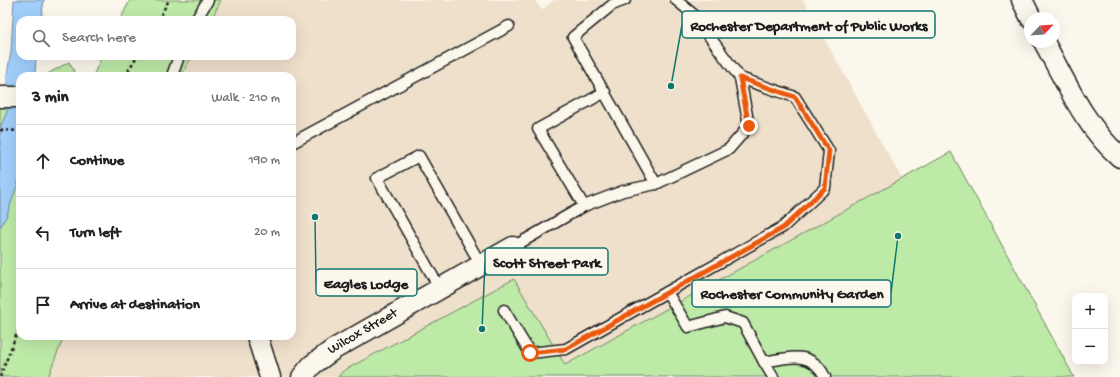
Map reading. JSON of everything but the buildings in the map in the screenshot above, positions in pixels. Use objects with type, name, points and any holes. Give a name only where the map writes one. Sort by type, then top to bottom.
[{"type":"street","points":[[1022,0],[1028,12]]},
{"type":"street","points":[[1047,48],[1085,116],[1111,149],[1120,157]]},
{"type":"street","name":"Wilcox Street","points":[[302,377],[312,365],[334,349],[513,247]]},
{"type":"street","points":[[258,340],[270,377]]},
{"type":"lane","points":[[198,16],[208,0]]},
{"type":"lane","points":[[625,0],[612,5],[574,37],[656,184]]},
{"type":"lane","points":[[513,247],[584,206],[623,191],[656,184],[729,150],[749,126],[740,78],[693,14],[676,0]]},
{"type":"lane","points":[[296,141],[509,26]]},
{"type":"lane","points":[[173,72],[178,60]]},
{"type":"lane","points":[[504,310],[530,353],[566,349],[783,228],[825,188],[829,151],[795,97],[740,78]]},
{"type":"lane","points":[[584,206],[538,129],[604,92]]},
{"type":"lane","points":[[440,289],[378,178],[419,156],[481,265]]},
{"type":"lane","points":[[667,292],[688,328],[725,317],[743,323],[773,377]]},
{"type":"lane","points":[[764,362],[790,356],[809,359],[821,367],[826,377]]},
{"type":"path","points":[[160,16],[169,0]]},
{"type":"path","points":[[128,72],[134,60]]},
{"type":"path","points":[[0,130],[16,131]]},
{"type":"path","points":[[0,377],[16,335]]},
{"type":"shaded area","points":[[221,0],[534,0],[542,10],[554,0],[803,0],[902,179],[564,366],[514,279],[343,371],[338,377],[48,377],[62,340],[296,340],[296,72],[183,72],[190,60],[296,60],[296,16],[213,16]]},
{"type":"green space","points":[[130,0],[221,0],[213,16],[122,16]]},
{"type":"green space","points":[[100,60],[190,60],[183,72],[95,72]]},
{"type":"green space","points":[[69,62],[75,72],[51,72]]},
{"type":"green space","points":[[16,91],[16,340],[62,340],[48,377],[0,377],[0,99]]},
{"type":"green space","points":[[951,152],[1074,377],[338,377],[343,371],[514,279],[565,365]]},
{"type":"water","points":[[14,0],[44,0],[42,16],[16,16],[16,60],[36,60],[35,72],[16,72],[16,189],[7,215],[0,228],[0,128],[7,112],[7,74],[11,52]]},
{"type":"place","name":"Rochester Department of Public Works","points":[[671,86]]},
{"type":"place","name":"Eagles Lodge","points":[[315,217]]},
{"type":"place","name":"Rochester Community Garden","points":[[898,236]]},
{"type":"place","name":"Scott Street Park","points":[[482,329]]},
{"type":"route","points":[[530,353],[566,349],[783,228],[825,188],[829,151],[795,97],[740,78],[749,126]]}]
